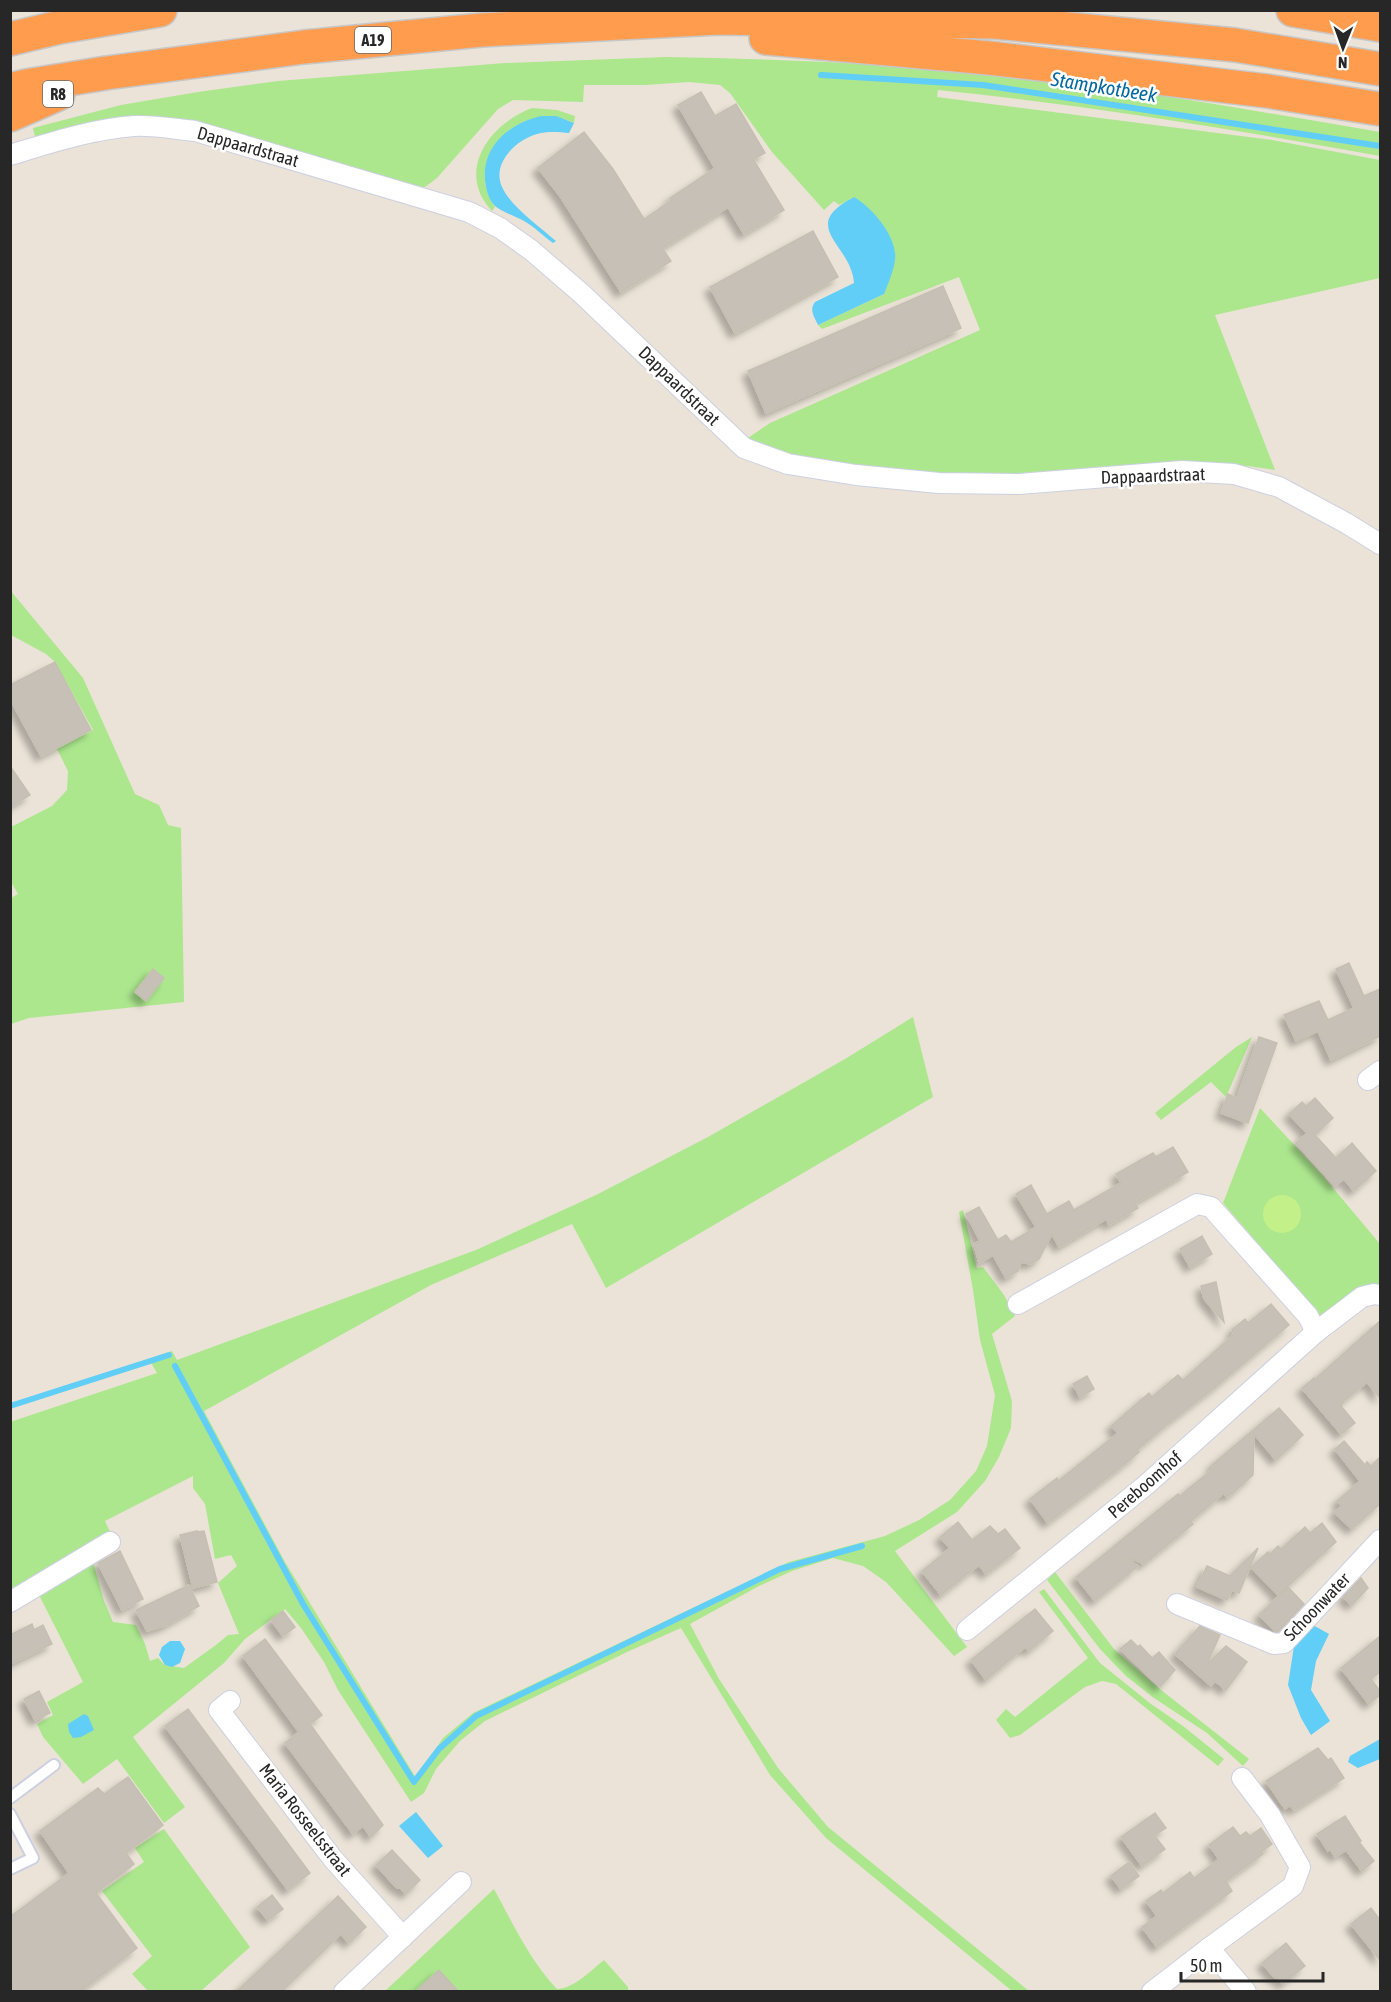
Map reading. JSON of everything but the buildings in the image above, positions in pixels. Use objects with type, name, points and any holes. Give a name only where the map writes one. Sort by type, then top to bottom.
[{"type":"highway","points":[[10,39],[60,27],[160,10]]},
{"type":"highway","points":[[1293,10],[1380,26]]},
{"type":"highway","name":"A19","points":[[10,90],[106,73],[304,46],[482,30],[719,18],[994,22],[1235,45],[1380,69]]},
{"type":"highway","points":[[642,22],[776,40],[1024,62],[1267,91],[1380,109]]},
{"type":"highway","points":[[10,28],[60,27]]},
{"type":"highway","name":"R8","points":[[10,115],[106,73]]},
{"type":"street","name":"Dappaardstraat","points":[[10,155],[69,138],[134,126],[163,127],[195,131],[469,212],[500,228],[531,250],[582,294],[744,448],[788,464],[856,475],[969,484],[1019,483],[1182,471],[1234,474],[1279,487],[1380,544]]},
{"type":"street","points":[[1018,1304],[1197,1204],[1211,1207],[1308,1316],[1316,1332]]},
{"type":"street","name":"Pereboomhof","points":[[967,1630],[1146,1485],[1316,1332],[1362,1297],[1380,1295]]},
{"type":"street","name":"Schoonwater","points":[[1177,1604],[1274,1644],[1284,1643],[1380,1540]]},
{"type":"street","points":[[10,1602],[110,1542]]},
{"type":"street","name":"Maria Rosseelsstraat","points":[[230,1701],[219,1710],[333,1859],[403,1937]]},
{"type":"street","points":[[1152,1992],[1293,1886],[1300,1867],[1270,1815],[1242,1778]]},
{"type":"street","points":[[344,1992],[461,1882]]},
{"type":"street","points":[[1209,1948],[1245,1992]]},
{"type":"lane","points":[[10,1798],[54,1765]]},
{"type":"lane","points":[[10,1814],[33,1858],[10,1869]]},
{"type":"green space","points":[[666,57],[902,66],[1030,77],[1131,91],[1380,132],[1380,156],[1104,110],[938,90],[937,97],[1272,140],[1380,160],[1380,278],[1215,315],[1275,470],[1248,466],[1174,463],[1010,477],[907,474],[780,454],[748,438],[770,423],[980,330],[959,277],[822,329],[818,325],[884,294],[854,197],[839,205],[834,201],[824,210],[772,152],[730,93],[720,85],[689,82],[584,85],[583,102],[513,100],[498,109],[437,178],[425,187],[414,187],[197,125],[96,123],[35,137],[33,128],[121,105],[278,81],[505,63]]},
{"type":"green space","points":[[532,108],[557,110],[575,116],[574,123],[554,117],[535,119],[517,125],[502,137],[491,152],[485,169],[486,188],[495,207],[492,211],[481,196],[477,181],[477,165],[482,151],[502,125]]},
{"type":"green space","points":[[10,590],[83,678],[135,794],[159,805],[168,825],[181,828],[184,1002],[29,1018],[11,1024],[11,898],[18,894],[11,882],[11,827],[52,806],[67,790],[68,771],[57,749],[93,730],[55,662],[46,654],[11,635]]},
{"type":"green space","points":[[913,1017],[933,1097],[606,1288],[572,1224],[431,1285],[204,1411],[285,1562],[416,1778],[443,1738],[473,1713],[789,1562],[885,1536],[919,1520],[950,1500],[976,1471],[987,1446],[995,1395],[980,1340],[959,1212],[963,1210],[977,1268],[983,1267],[1004,1295],[1015,1316],[992,1334],[1012,1401],[1011,1428],[999,1457],[985,1481],[957,1512],[895,1551],[967,1647],[954,1656],[886,1582],[863,1566],[833,1558],[792,1571],[759,1586],[690,1624],[719,1679],[778,1768],[828,1827],[1029,1991],[1012,1991],[826,1838],[770,1775],[681,1628],[485,1721],[460,1741],[436,1769],[424,1793],[411,1802],[338,1690],[324,1662],[285,1609],[245,1639],[224,1663],[133,1737],[185,1807],[164,1823],[117,1759],[83,1784],[43,1737],[37,1724],[53,1715],[47,1702],[83,1682],[37,1591],[92,1558],[104,1601],[113,1622],[136,1625],[150,1661],[158,1658],[165,1665],[184,1668],[228,1635],[239,1634],[218,1583],[237,1566],[231,1555],[215,1559],[205,1504],[193,1488],[193,1476],[105,1521],[111,1534],[11,1591],[10,1422],[157,1373],[149,1359],[172,1351],[177,1360],[476,1250],[598,1194],[708,1137],[845,1059]]},
{"type":"green space","points":[[1252,1037],[1226,1097],[1211,1082],[1161,1120],[1155,1113],[1236,1047]]},
{"type":"green space","points":[[1260,1108],[1323,1176],[1380,1244],[1380,1288],[1327,1316],[1319,1315],[1223,1203]]},
{"type":"green space","points":[[1282,1195],[1296,1200],[1301,1214],[1296,1228],[1282,1233],[1268,1228],[1263,1214],[1268,1200]]},
{"type":"green space","points":[[1055,1572],[1114,1649],[1161,1690],[1249,1759],[1243,1766],[1207,1733],[1154,1698],[1126,1676],[1100,1649],[1047,1580]]},
{"type":"green space","points":[[1044,1589],[1100,1663],[1224,1759],[1218,1766],[1116,1684],[1102,1681],[1085,1687],[1020,1735],[1010,1738],[996,1720],[1006,1709],[1015,1717],[1088,1658],[1039,1592]]},
{"type":"green space","points":[[164,1829],[250,1947],[201,1991],[148,1991],[132,1974],[152,1956],[102,1891],[144,1862],[135,1848]]},
{"type":"green space","points":[[494,1889],[530,1954],[557,1989],[570,1986],[604,1960],[628,1987],[628,1991],[384,1992]]},
{"type":"water","points":[[541,116],[556,116],[574,123],[569,133],[541,133],[529,137],[513,148],[502,163],[500,180],[507,196],[556,241],[553,243],[528,223],[495,206],[489,197],[485,180],[485,167],[493,146],[509,130]]},
{"type":"water","points":[[854,197],[874,214],[886,229],[895,253],[893,268],[884,294],[818,325],[812,310],[815,302],[854,283],[851,269],[828,227],[830,217]]},
{"type":"water","points":[[1311,1624],[1329,1634],[1316,1661],[1311,1690],[1330,1721],[1311,1735],[1301,1718],[1288,1685],[1294,1646]]},
{"type":"water","points":[[170,1641],[180,1641],[185,1649],[180,1663],[172,1667],[165,1665],[159,1655],[162,1647]]},
{"type":"water","points":[[84,1714],[88,1716],[94,1730],[81,1737],[73,1738],[68,1724]]},
{"type":"water","points":[[1380,1739],[1380,1759],[1358,1768],[1348,1762],[1350,1756]]},
{"type":"water","points":[[416,1812],[443,1846],[428,1858],[399,1826]]},
{"type":"waterway","name":"Stampkotbeek","points":[[821,75],[983,85],[1380,146]]},
{"type":"waterway","points":[[10,1406],[169,1355]]},
{"type":"waterway","points":[[175,1366],[303,1604],[414,1782],[439,1749],[476,1716],[780,1569],[862,1546]]}]
